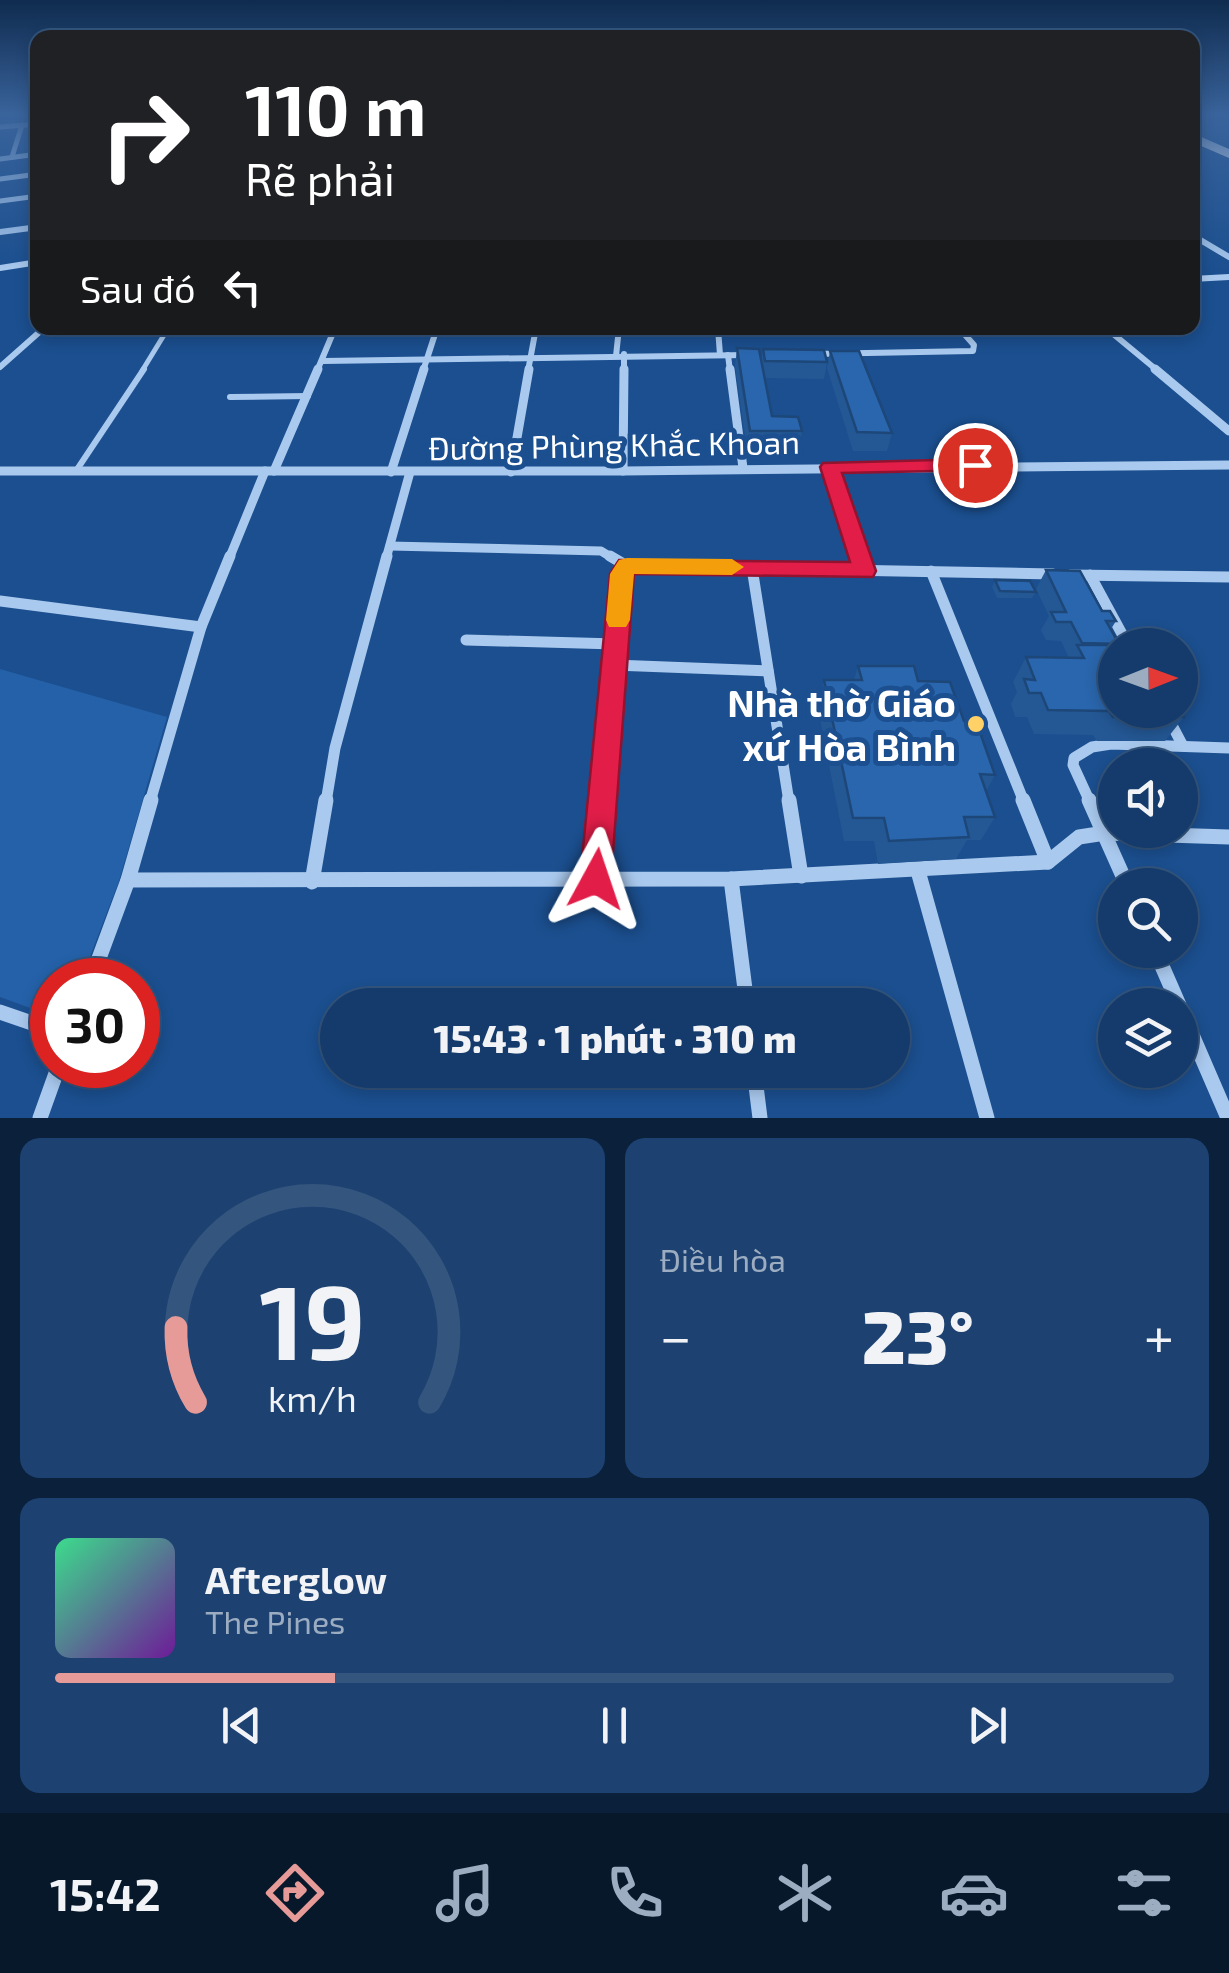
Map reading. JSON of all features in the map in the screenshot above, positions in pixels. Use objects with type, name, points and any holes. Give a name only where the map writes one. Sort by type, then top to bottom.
[{"type":"street","points":[[0,178],[30,175]]},
{"type":"street","points":[[0,201],[30,197]]},
{"type":"street","points":[[0,232],[30,228]]},
{"type":"street","points":[[1200,240],[1229,256]]},
{"type":"street","points":[[0,268],[30,263]]},
{"type":"street","points":[[1200,279],[1229,277]]},
{"type":"street","points":[[0,367],[36,335]]},
{"type":"street","points":[[99,958],[128,880],[201,627],[332,335]]},
{"type":"street","points":[[391,472],[435,335]]},
{"type":"street","points":[[510,472],[534,335]]},
{"type":"street","points":[[619,335],[622,471]]},
{"type":"street","points":[[720,335],[744,468]]},
{"type":"street","points":[[807,354],[973,351],[974,345],[965,335]]},
{"type":"street","points":[[1114,335],[1229,431]]},
{"type":"street","points":[[323,361],[768,354]]},
{"type":"street","name":"Đường Phùng Khắc Khoan","points":[[0,470],[510,472],[1229,465]]},
{"type":"street","points":[[830,467],[864,571]]},
{"type":"street","points":[[312,882],[335,748],[410,472]]},
{"type":"street","points":[[390,546],[600,551],[627,566],[1229,577]]},
{"type":"street","points":[[596,879],[622,574],[627,566]]},
{"type":"street","points":[[752,568],[801,876]]},
{"type":"street","points":[[931,571],[1048,862]]},
{"type":"street","points":[[1090,575],[1119,628]]},
{"type":"street","points":[[0,601],[201,627]]},
{"type":"street","points":[[466,640],[616,644]]},
{"type":"street","points":[[614,665],[768,671]]},
{"type":"street","points":[[1174,728],[1184,746]]},
{"type":"street","points":[[1098,820],[1073,764],[1074,758],[1092,747],[1111,744],[1229,748]]},
{"type":"street","points":[[128,880],[732,879],[918,871],[1048,862],[1079,837],[1098,834]]},
{"type":"street","points":[[1198,836],[1229,837]]},
{"type":"street","points":[[918,871],[987,1118]]},
{"type":"street","points":[[732,879],[744,988]]},
{"type":"street","points":[[0,1012],[30,1022]]},
{"type":"street","points":[[1198,1048],[1228,1118]]},
{"type":"street","points":[[40,1118],[51,1088]]},
{"type":"street","points":[[756,1088],[760,1118]]},
{"type":"lane","points":[[76,471],[114,419],[164,336]]},
{"type":"lane","points":[[230,397],[308,396]]},
{"type":"shaded area","points":[[0,669],[167,717],[119,881],[89,958],[30,958],[30,1008],[0,997]]},
{"type":"building","points":[[737,348],[759,349],[772,416],[798,417],[802,431],[750,431]]},
{"type":"building","points":[[763,349],[824,350],[827,362],[765,361]]},
{"type":"building","points":[[830,351],[859,351],[892,433],[857,432]]},
{"type":"building","points":[[1046,570],[1080,571],[1102,611],[1110,611],[1116,621],[1106,621],[1110,628],[1098,628],[1098,643],[1082,643],[1071,622],[1056,622],[1051,612],[1066,612]]},
{"type":"building","points":[[995,580],[1030,581],[1036,592],[1000,591]]},
{"type":"building","points":[[1077,645],[1098,645],[1098,711],[1048,710],[1041,693],[1029,693],[1024,679],[1035,680],[1026,657],[1084,658]]},
{"type":"building","points":[[858,666],[914,666],[918,681],[950,682],[964,721],[976,721],[995,775],[980,774],[995,817],[964,817],[969,837],[889,841],[884,818],[853,818],[824,680],[862,680]]},
{"type":"slow traffic","points":[[618,620],[622,574],[627,566],[732,567]]},
{"type":"place","name":"Nhà thờ Giáo xứ Hòa Bình","points":[[976,724]]},
{"type":"route","points":[[596,879],[622,574],[627,566],[864,571],[830,467],[975,465]]}]
